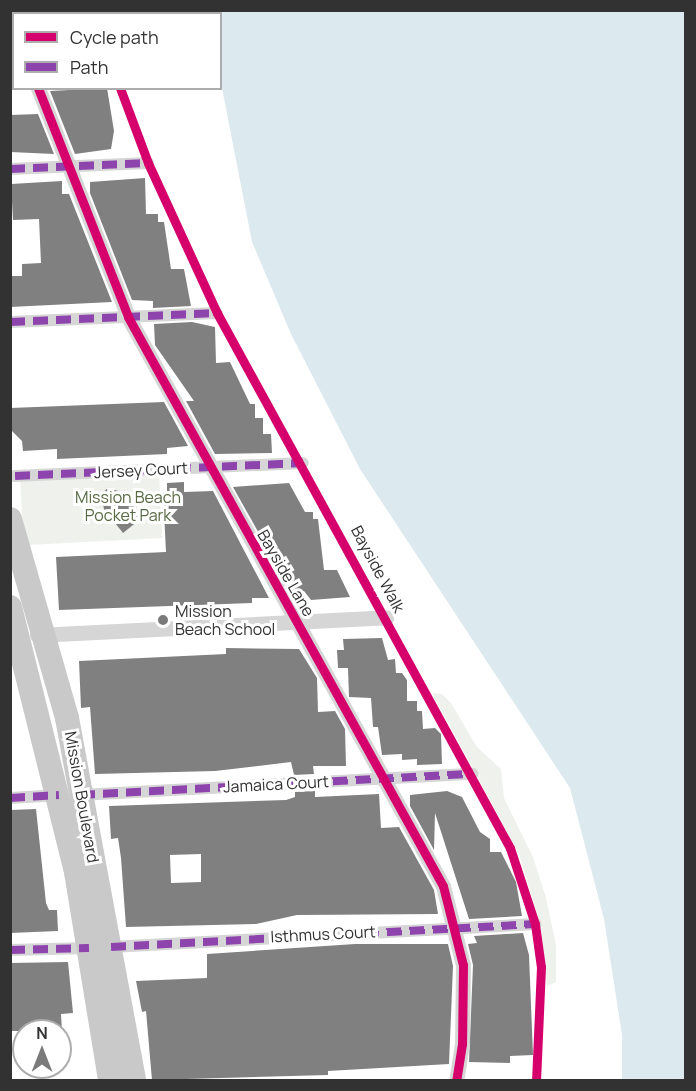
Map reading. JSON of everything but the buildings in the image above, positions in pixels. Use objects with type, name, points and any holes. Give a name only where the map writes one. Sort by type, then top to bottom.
[{"type":"main road","name":"Mission Boulevard","points":[[10,519],[67,718],[70,795]]},
{"type":"main road","name":"Mission Boulevard","points":[[10,607],[14,636],[70,795],[100,947],[134,1080]]},
{"type":"main road","name":"Mission Boulevard","points":[[100,947],[110,1080]]},
{"type":"street","points":[[13,12],[31,10]]},
{"type":"street","name":"Bayside Lane","points":[[39,90],[128,317],[386,778],[443,886],[457,927],[465,1004],[456,1080]]},
{"type":"street","points":[[10,169],[148,163]]},
{"type":"street","points":[[10,322],[217,313]]},
{"type":"street","name":"Jersey Court","points":[[15,476],[303,463]]},
{"type":"street","points":[[14,636],[387,617]]},
{"type":"street","name":"Jamaica Court","points":[[10,798],[472,774]]},
{"type":"street","name":"Isthmus Court","points":[[10,950],[535,924]]},
{"type":"green space","name":"Mission Beach Pocket Park","points":[[159,472],[162,538],[24,545],[20,479]]},
{"type":"green space","points":[[432,693],[442,694],[451,703],[477,747],[501,769],[504,798],[533,857],[546,898],[556,945],[556,982],[547,986],[541,927],[519,854]]},
{"type":"shaded area","points":[[203,11],[685,11],[685,1080],[622,1080],[622,1035],[604,919],[570,788],[360,469],[291,334],[252,242],[222,88],[222,12]]},
{"type":"marked path","points":[[10,169],[148,163]]},
{"type":"marked path","points":[[10,322],[217,313]]},
{"type":"marked path","points":[[15,476],[303,463]]},
{"type":"marked path","points":[[80,795],[472,774]]},
{"type":"marked path","points":[[10,798],[59,795]]},
{"type":"marked path","points":[[111,947],[535,924]]},
{"type":"marked path","points":[[10,950],[89,948]]},
{"type":"cycle path","points":[[39,90],[128,317],[443,886],[463,965],[462,1044],[456,1080]]},
{"type":"cycle path","name":"Bayside Walk","points":[[121,90],[148,163],[217,313],[510,848],[535,924],[541,967],[536,1080]]},
{"type":"place","name":"Mission Beach School","points":[[163,620]]}]
